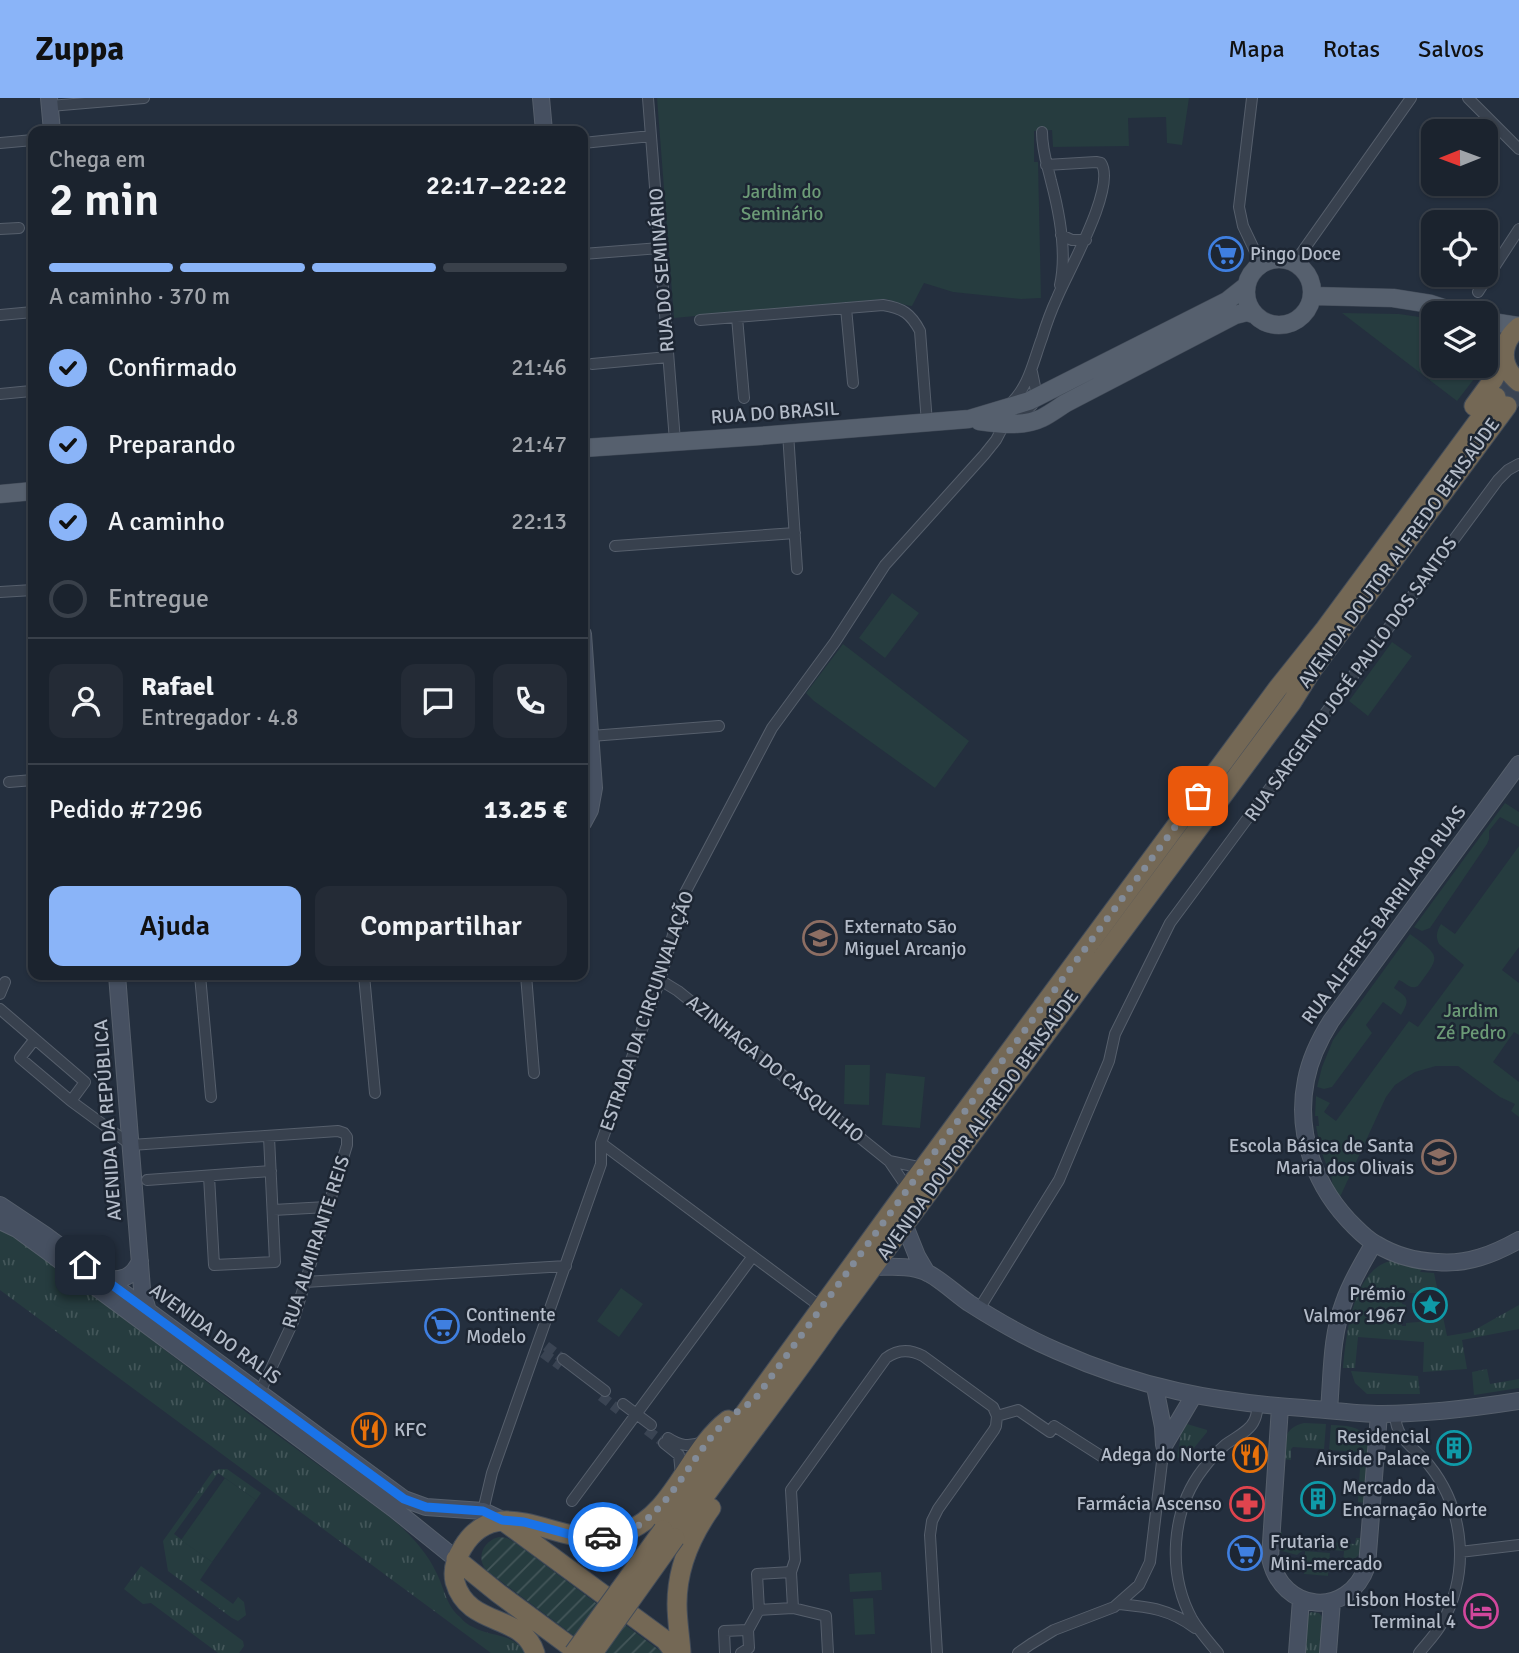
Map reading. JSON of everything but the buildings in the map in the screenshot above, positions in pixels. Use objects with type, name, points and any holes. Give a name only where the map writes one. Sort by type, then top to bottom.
[{"type":"highway","name":"AVENIDA DOUTOR ALFREDO BENSAÚDE","points":[[593,1653],[669,1534],[694,1483],[821,1307],[923,1168],[1285,695],[1305,634],[1493,380],[1504,356],[1506,342],[1519,326]]},
{"type":"highway","points":[[1504,356],[1508,371],[1519,382]]},
{"type":"highway","name":"AVENIDA DOUTOR ALFREDO BENSAÚDE","points":[[1285,695],[1319,678],[1353,635],[1508,405]]},
{"type":"highway","name":"AVENIDA DOUTOR ALFREDO BENSAÚDE","points":[[574,1653],[710,1487],[905,1226],[1285,695],[1325,629],[1508,405]]},
{"type":"highway","points":[[681,1653],[677,1601],[687,1549],[796,1374]]},
{"type":"highway","points":[[535,1653],[524,1634],[479,1613],[467,1603],[456,1583],[454,1573],[456,1559],[469,1538],[483,1525],[502,1520],[524,1522],[572,1535],[595,1538],[625,1532],[646,1521],[659,1510],[723,1423],[755,1399]]},
{"type":"highway","points":[[502,1520],[665,1640],[674,1653]]},
{"type":"highway","points":[[456,1559],[579,1653]]},
{"type":"main road","points":[[1282,258],[1295,262],[1305,271],[1311,282],[1313,296],[1309,308],[1301,318],[1289,325],[1276,326],[1264,322],[1253,314],[1247,302],[1246,286],[1249,276],[1269,260],[1282,258]]},
{"type":"main road","name":"RUA DO BRASIL","points":[[588,449],[969,419],[992,423],[1031,396],[1207,312],[1236,296],[1246,286]]},
{"type":"main road","points":[[1313,296],[1393,298],[1421,302]]},
{"type":"main road","name":"RUA DO BRASIL","points":[[1004,416],[1031,421],[1040,419],[1235,315],[1247,312],[1253,314]]},
{"type":"main road","points":[[1498,323],[1519,326]]},
{"type":"main road","points":[[1498,349],[1504,356]]},
{"type":"main road","points":[[0,494],[28,491]]},
{"type":"street","points":[[51,126],[49,102],[144,98]]},
{"type":"street","points":[[541,98],[544,126]]},
{"type":"street","name":"RUA DO SEMINÁRIO","points":[[648,98],[675,441]]},
{"type":"street","points":[[1252,98],[1239,207],[1243,226],[1261,264]]},
{"type":"street","points":[[1295,262],[1411,98]]},
{"type":"street","points":[[1468,98],[1519,149]]},
{"type":"street","points":[[1042,132],[1042,146],[1053,187],[1061,235],[1062,267],[1058,295]]},
{"type":"street","points":[[588,142],[651,136]]},
{"type":"street","points":[[0,143],[28,140]]},
{"type":"street","points":[[1046,165],[1096,162],[1103,165],[1104,171],[1096,213],[1086,240],[1058,295],[1032,372],[1031,396],[1040,410],[1051,412]]},
{"type":"street","points":[[0,229],[19,228]]},
{"type":"street","points":[[1478,292],[1519,229]]},
{"type":"street","points":[[1061,235],[1072,240],[1086,240]]},
{"type":"street","points":[[588,254],[660,248]]},
{"type":"street","points":[[701,320],[883,304],[895,306],[913,318],[920,331],[927,423]]},
{"type":"street","points":[[846,308],[853,383]]},
{"type":"street","points":[[0,315],[28,312]]},
{"type":"street","points":[[737,317],[744,398]]},
{"type":"street","points":[[592,364],[668,357]]},
{"type":"street","points":[[1031,396],[1032,372]]},
{"type":"street","points":[[0,394],[28,391]]},
{"type":"street","name":"ESTRADA DA CIRCUNVALAÇÃO","points":[[483,1511],[492,1473],[541,1347],[601,1164],[601,1143],[660,980],[685,893],[772,728],[835,642],[885,565],[996,440],[1004,416]]},
{"type":"street","points":[[789,433],[797,569]]},
{"type":"street","name":"RUA SARGENTO JOSÉ PAULO DOS SANTOS","points":[[979,1309],[1059,1180],[1109,1061],[1115,1034],[1170,923],[1498,480],[1519,464]]},
{"type":"street","points":[[615,546],[795,533]]},
{"type":"street","points":[[0,592],[28,590]]},
{"type":"street","points":[[588,698],[594,788],[588,813]]},
{"type":"street","points":[[591,736],[719,726]]},
{"type":"street","name":"RUA ALFERES BARRILARO RUAS","points":[[1519,764],[1331,1021],[1310,1063],[1303,1111],[1306,1142],[1321,1182],[1349,1221],[1374,1243],[1410,1258],[1446,1262],[1481,1257],[1519,1240]]},
{"type":"street","points":[[9,782],[28,780]]},
{"type":"street","name":"AVENIDA DA REPÚBLICA","points":[[117,980],[142,1289],[148,1311]]},
{"type":"street","points":[[201,980],[211,1097]]},
{"type":"street","points":[[364,980],[375,1093]]},
{"type":"street","points":[[526,980],[534,1073]]},
{"type":"street","name":"AZINHAGA DO CASQUILHO","points":[[660,980],[678,990],[889,1161],[908,1189]]},
{"type":"street","points":[[0,994],[5,982]]},
{"type":"street","points":[[0,1009],[85,1082],[71,1101]]},
{"type":"street","points":[[36,1039],[20,1058],[71,1101],[131,1145]]},
{"type":"street","name":"RUA ALMIRANTE REIS","points":[[131,1145],[338,1132],[347,1137],[347,1145],[293,1322],[260,1392]]},
{"type":"street","points":[[209,1175],[214,1265],[275,1262],[269,1137]]},
{"type":"street","points":[[601,1143],[821,1307]]},
{"type":"street","name":"AZINHAGA DO CASQUILHO","points":[[889,1161],[923,1168]]},
{"type":"street","points":[[147,1180],[271,1171]]},
{"type":"street","name":"AVENIDA DO RALIS","points":[[0,1205],[404,1499],[433,1508],[483,1511]]},
{"type":"street","points":[[273,1210],[327,1208]]},
{"type":"street","name":"AVENIDA DO RALIS","points":[[0,1221],[17,1229],[394,1509],[456,1559]]},
{"type":"street","points":[[905,1226],[927,1273]]},
{"type":"street","points":[[1329,1410],[1339,1317],[1348,1291],[1374,1243]]},
{"type":"street","points":[[572,1501],[753,1256]]},
{"type":"street","points":[[105,1279],[125,1279],[136,1271],[140,1261]]},
{"type":"street","points":[[305,1282],[566,1266]]},
{"type":"street","points":[[874,1267],[909,1268],[927,1273],[1018,1332],[1093,1366],[1155,1387],[1280,1408],[1387,1414],[1519,1401]]},
{"type":"street","points":[[793,1608],[791,1572],[795,1560],[791,1490],[882,1363],[890,1355],[908,1350],[923,1356],[990,1403],[997,1416],[994,1430],[932,1521],[930,1535],[937,1653]]},
{"type":"street","points":[[562,1363],[603,1394]]},
{"type":"street","points":[[1018,1653],[1054,1630],[1119,1604],[1139,1585],[1150,1562],[1164,1445],[1155,1387]]},
{"type":"street","points":[[1164,1445],[1194,1395]]},
{"type":"street","points":[[1219,1653],[1201,1633],[1185,1604],[1177,1574],[1176,1542],[1182,1511],[1195,1482],[1224,1446],[1251,1426],[1255,1421],[1258,1405]]},
{"type":"street","points":[[621,1407],[649,1428]]},
{"type":"street","points":[[1280,1408],[1270,1558],[1280,1584],[1288,1592],[1301,1599],[1320,1603],[1346,1595],[1360,1583],[1367,1566],[1387,1414]]},
{"type":"street","points":[[997,1416],[1018,1410],[1050,1432],[1054,1426],[1101,1456]]},
{"type":"street","points":[[1387,1414],[1398,1432],[1427,1462],[1444,1488],[1455,1517],[1460,1552],[1458,1579],[1448,1609],[1433,1636],[1419,1653]]},
{"type":"street","points":[[681,1478],[678,1455],[666,1441],[690,1446],[709,1440]]},
{"type":"street","points":[[483,1511],[502,1520]]},
{"type":"street","points":[[1460,1552],[1519,1545]]},
{"type":"street","points":[[741,1653],[749,1648],[748,1630],[759,1610],[757,1574],[791,1572]]},
{"type":"street","points":[[1297,1653],[1301,1599]]},
{"type":"street","points":[[1328,1653],[1332,1601]]},
{"type":"street","points":[[1119,1604],[1164,1611],[1183,1619],[1201,1633]]},
{"type":"street","points":[[759,1610],[793,1608],[826,1616],[828,1653]]},
{"type":"street","points":[[725,1653],[723,1631],[748,1630]]},
{"type":"green space","name":"Jardim do Seminário","points":[[657,98],[1189,98],[1182,145],[1167,143],[1166,117],[1128,118],[1129,146],[1053,147],[1052,130],[1034,131],[1034,162],[1038,162],[1041,298],[1021,299],[953,292],[924,283],[912,306],[884,299],[674,318]]},
{"type":"green space","points":[[1342,313],[1421,317],[1421,373]]},
{"type":"green space","points":[[1427,378],[1475,378],[1457,401]]},
{"type":"green space","points":[[892,593],[919,613],[885,658],[859,638]]},
{"type":"green space","points":[[1392,642],[1412,656],[1368,716],[1349,701]]},
{"type":"green space","points":[[843,644],[969,741],[935,788],[806,693]]},
{"type":"green space","points":[[1505,803],[1519,812],[1519,827],[1500,817],[1489,831],[1487,844],[1430,928],[1422,931],[1414,927]]},
{"type":"green space","name":"Jardim Zé Pedro","points":[[1519,846],[1519,947],[1502,970],[1519,983],[1519,1035],[1514,1032],[1493,1062],[1519,1082],[1519,1117],[1511,1111],[1515,1104],[1500,1097],[1458,1066],[1436,1066],[1415,1072],[1395,1085],[1386,1097],[1340,1197],[1332,1185],[1320,1145],[1316,1126],[1319,1126],[1318,1116],[1315,1116],[1316,1096],[1330,1103],[1324,1112],[1336,1121],[1409,1021],[1418,1027],[1464,965],[1439,944],[1437,934],[1441,924],[1455,934]]},
{"type":"green space","name":"Jardim Zé Pedro","points":[[1410,934],[1432,952],[1434,962],[1431,968],[1418,986],[1410,987],[1399,980],[1394,988],[1405,996],[1407,1002],[1401,1015],[1383,1002],[1366,1025],[1372,1033],[1332,1087],[1317,1087],[1333,1040]]},
{"type":"green space","points":[[845,1065],[870,1065],[869,1105],[844,1104]]},
{"type":"green space","points":[[886,1073],[925,1077],[920,1128],[882,1125]]},
{"type":"green space","points":[[0,1229],[39,1254],[254,1418],[387,1515],[422,1549],[437,1574],[449,1603],[463,1620],[480,1630],[514,1642],[526,1653],[491,1653],[0,1290]]},
{"type":"green space","points":[[1391,1261],[1425,1265],[1420,1272],[1434,1273],[1447,1336],[1471,1332],[1519,1305],[1519,1329],[1462,1340],[1467,1369],[1423,1372],[1424,1342],[1358,1337],[1355,1368],[1343,1368],[1346,1338],[1354,1305],[1368,1276]],"holes":[[[1404,1290],[1436,1295],[1436,1304],[1426,1306],[1426,1310],[1431,1310],[1430,1321],[1406,1323],[1406,1326],[1402,1326],[1397,1313],[1405,1312],[1406,1305],[1402,1304]]]},
{"type":"green space","points":[[621,1288],[643,1304],[619,1337],[597,1321]]},
{"type":"green space","points":[[1487,1369],[1490,1384],[1519,1379],[1519,1388],[1474,1395],[1472,1372]]},
{"type":"green space","points":[[1351,1371],[1418,1376],[1420,1394],[1367,1394],[1355,1383]]},
{"type":"green space","points":[[1304,1423],[1326,1424],[1324,1449],[1293,1447],[1291,1460],[1283,1459],[1286,1436],[1292,1428]]},
{"type":"green space","points":[[1187,1424],[1207,1432],[1189,1454],[1177,1458],[1181,1434]]},
{"type":"green space","points":[[1331,1425],[1349,1426],[1358,1430],[1369,1443],[1366,1503],[1358,1502],[1361,1452],[1329,1450]]},
{"type":"green space","points":[[227,1469],[261,1493],[256,1500],[218,1473],[174,1534],[212,1562],[200,1580],[233,1604],[238,1597],[244,1602],[246,1615],[238,1621],[168,1571],[163,1541],[213,1471]]},
{"type":"green space","points":[[225,1478],[256,1500],[212,1562],[181,1540]]},
{"type":"green space","points":[[1278,1532],[1282,1532],[1282,1539],[1355,1544],[1356,1538],[1363,1538],[1362,1551],[1353,1561],[1343,1564],[1344,1551],[1313,1549],[1297,1555],[1278,1550]]},
{"type":"green space","points":[[499,1537],[514,1542],[663,1653],[597,1653],[486,1570],[481,1555],[489,1542]]},
{"type":"green space","points":[[1305,1551],[1330,1553],[1328,1576],[1304,1574]]},
{"type":"green space","points":[[141,1566],[243,1641],[244,1646],[239,1653],[218,1653],[151,1603],[143,1604],[124,1589]]},
{"type":"green space","points":[[881,1572],[882,1590],[850,1592],[849,1574]]},
{"type":"green space","points":[[873,1598],[875,1634],[855,1635],[853,1599]]},
{"type":"green space","points":[[1311,1612],[1319,1613],[1324,1619],[1322,1653],[1302,1653],[1306,1617]]},
{"type":"tunnel","points":[[1496,397],[1519,367]]},
{"type":"tunnel","points":[[1507,406],[1519,390]]},
{"type":"tunnel","points":[[546,1346],[563,1359]]},
{"type":"tunnel","points":[[543,1353],[561,1366]]},
{"type":"tunnel","points":[[601,1396],[619,1410]]},
{"type":"tunnel","points":[[647,1430],[664,1443]]},
{"type":"way so far","points":[[603,1537],[625,1532],[646,1521],[659,1510],[723,1423],[755,1399],[1198,796]]},
{"type":"place","name":"Pingo Doce","points":[[1226,254]]},
{"type":"place","name":"Externato São Miguel Arcanjo","points":[[820,938]]},
{"type":"place","name":"Escola Básica de Santa Maria dos Olivais","points":[[1439,1157]]},
{"type":"place","name":"Prémio Valmor 1967","points":[[1430,1305]]},
{"type":"place","name":"Continente Modelo","points":[[442,1326]]},
{"type":"place","name":"KFC","points":[[369,1430]]},
{"type":"place","name":"Residencial Airside Palace","points":[[1454,1448]]},
{"type":"place","name":"Adega do Norte","points":[[1250,1455]]},
{"type":"place","name":"Mercado da Encarnação Norte","points":[[1318,1499]]},
{"type":"place","name":"Farmácia Ascenso","points":[[1247,1504]]},
{"type":"place","name":"Frutaria e Mini-mercado","points":[[1245,1553]]},
{"type":"place","name":"Lisbon Hostel Terminal 4","points":[[1481,1611]]},
{"type":"route","points":[[85,1265],[404,1499],[426,1507],[483,1511],[502,1520],[524,1522],[572,1535],[603,1537]]}]
